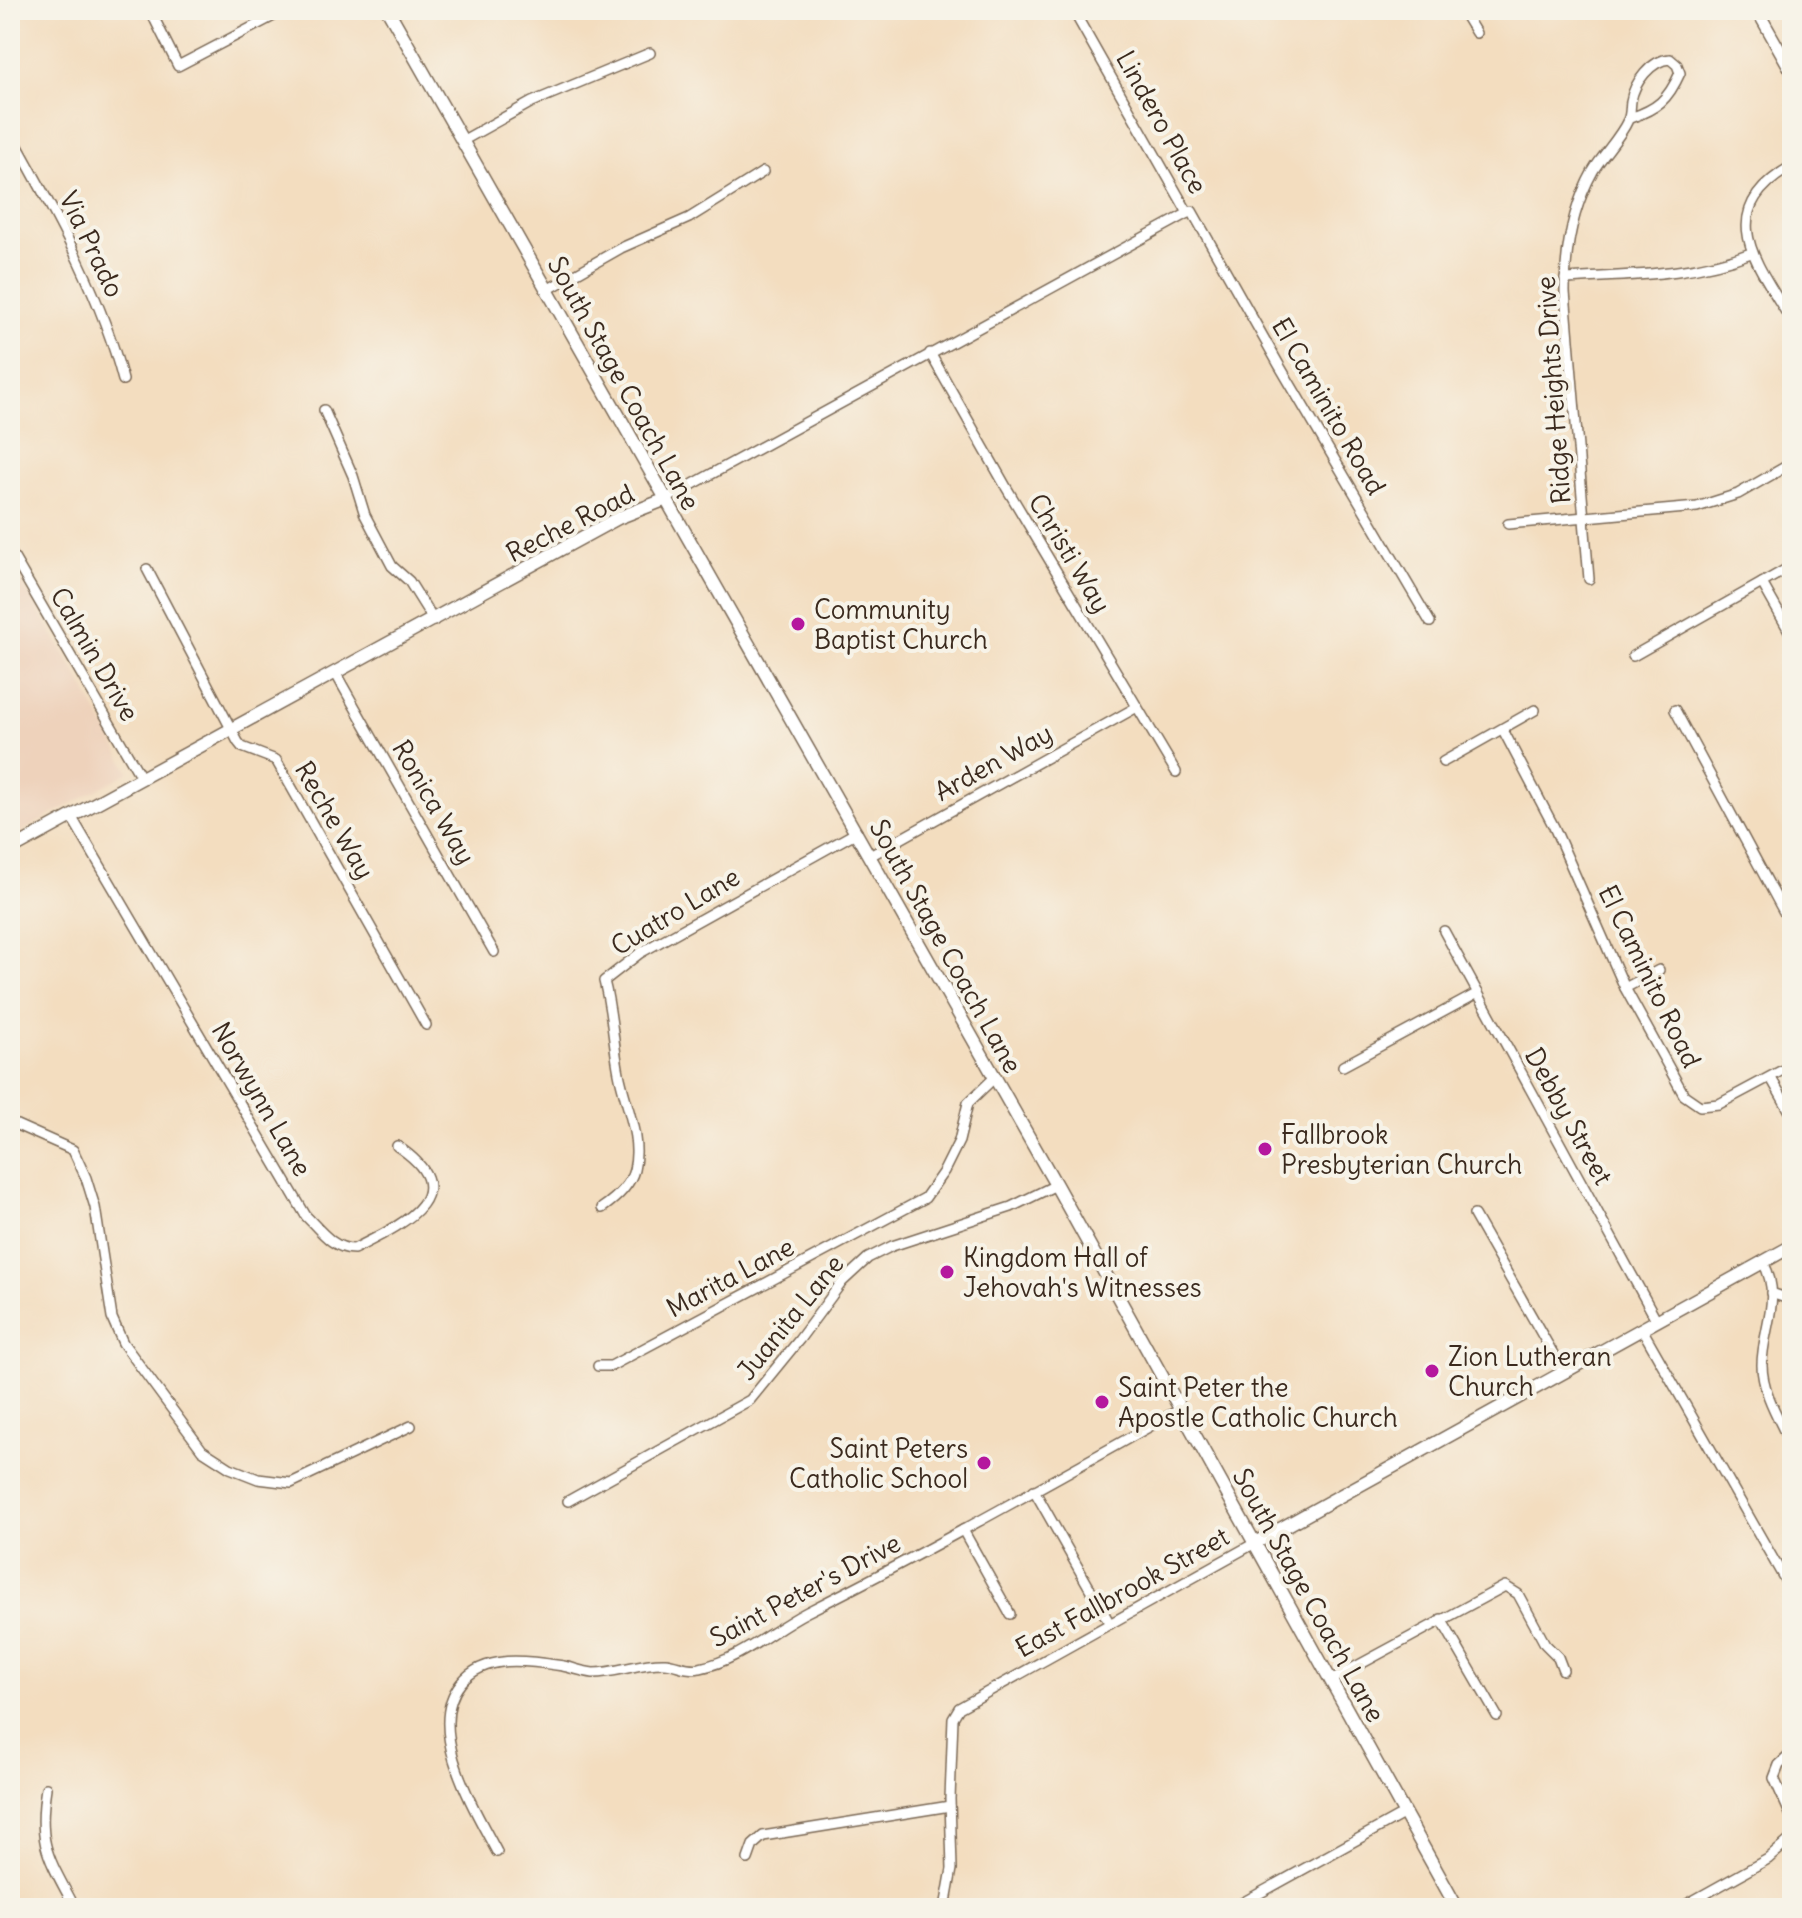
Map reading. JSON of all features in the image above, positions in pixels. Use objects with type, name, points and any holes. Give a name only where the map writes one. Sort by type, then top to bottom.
[{"type":"main road","name":"South Stage Coach Lane","points":[[388,10],[1056,1185],[1457,1908]]},
{"type":"main road","name":"Reche Road","points":[[10,850],[618,518],[664,500]]},
{"type":"main road","name":"East Fallbrook Street","points":[[1255,1543],[1792,1246]]},
{"type":"street","points":[[150,10],[178,66],[285,10]]},
{"type":"street","name":"Lindero Place","points":[[1073,10],[1190,212]]},
{"type":"street","points":[[1462,10],[1476,33]]},
{"type":"street","points":[[1757,10],[1792,72]]},
{"type":"street","points":[[462,141],[532,102],[650,53]]},
{"type":"street","name":"Ridge Heights Drive","points":[[1589,579],[1565,279],[1567,250],[1580,201],[1593,172],[1630,118],[1634,90],[1660,59],[1670,59],[1680,73],[1675,84],[1656,108],[1630,118]]},
{"type":"street","name":"Via Prado","points":[[10,132],[74,247],[113,343],[123,380]]},
{"type":"street","points":[[10,157],[20,151]]},
{"type":"street","points":[[1792,166],[1774,176],[1758,192],[1746,222],[1751,253],[1792,322]]},
{"type":"street","points":[[547,290],[621,248],[689,218],[763,172]]},
{"type":"street","name":"Reche Road","points":[[664,500],[1190,212]]},
{"type":"street","name":"El Caminito Road","points":[[1190,212],[1430,622]]},
{"type":"street","points":[[1565,279],[1675,272],[1723,264],[1751,253]]},
{"type":"street","name":"Christi Way","points":[[930,353],[1010,495],[1176,772]]},
{"type":"street","points":[[324,410],[353,476],[365,515],[392,566],[409,581],[434,621]]},
{"type":"street","points":[[1508,524],[1697,507],[1738,494],[1792,463]]},
{"type":"street","name":"Calmin Drive","points":[[10,551],[142,779]]},
{"type":"street","points":[[1633,656],[1792,566]]},
{"type":"street","name":"Reche Way","points":[[147,569],[242,747],[276,760],[426,1025]]},
{"type":"street","points":[[1762,583],[1792,636]]},
{"type":"street","name":"Ronica Way","points":[[336,674],[494,952]]},
{"type":"street","name":"Arden Way","points":[[870,856],[1137,707]]},
{"type":"street","points":[[1443,762],[1535,710]]},
{"type":"street","points":[[1675,710],[1792,927]]},
{"type":"street","name":"El Caminito Road","points":[[1503,730],[1554,827],[1625,988],[1684,1095],[1700,1106],[1719,1104],[1771,1078]]},
{"type":"street","name":"Norwynn Lane","points":[[71,816],[306,1216],[335,1245],[354,1249],[408,1222],[418,1213],[426,1198],[428,1180],[416,1159],[397,1146]]},
{"type":"street","name":"Cuatro Lane","points":[[602,1208],[617,1197],[633,1174],[637,1150],[618,1069],[611,1005],[604,981],[640,953],[857,832]]},
{"type":"street","name":"Debby Street","points":[[1444,931],[1657,1321]]},
{"type":"street","points":[[1625,988],[1659,970]]},
{"type":"street","points":[[1343,1066],[1478,993]]},
{"type":"street","points":[[1792,1065],[1771,1078],[1792,1115]]},
{"type":"street","name":"Marita Lane","points":[[598,1366],[611,1366],[925,1198],[944,1171],[959,1141],[968,1103],[995,1077]]},
{"type":"street","points":[[10,1122],[73,1150],[95,1207],[112,1318],[123,1343],[202,1450],[230,1468],[258,1479],[291,1483],[411,1426]]},
{"type":"street","name":"Juanita Lane","points":[[568,1501],[750,1400],[842,1282],[868,1258],[892,1246],[1011,1207],[1056,1185]]},
{"type":"street","points":[[1474,1215],[1564,1373]]},
{"type":"street","points":[[1763,1262],[1771,1293],[1770,1327],[1764,1341],[1762,1366],[1764,1384],[1792,1447]]},
{"type":"street","points":[[1771,1293],[1792,1300]]},
{"type":"street","points":[[1642,1329],[1792,1592]]},
{"type":"street","name":"Saint Peter's Drive","points":[[497,1852],[463,1789],[454,1764],[449,1735],[450,1708],[457,1688],[477,1669],[511,1660],[565,1666],[593,1673],[645,1663],[701,1668],[755,1645],[804,1614],[863,1585],[1181,1409]]},
{"type":"street","points":[[1034,1490],[1110,1624]]},
{"type":"street","points":[[963,1530],[1010,1614]]},
{"type":"street","name":"East Fallbrook Street","points":[[950,1806],[953,1718],[959,1708],[1255,1543]]},
{"type":"street","points":[[1331,1680],[1498,1587],[1511,1587],[1518,1594],[1563,1670]]},
{"type":"street","points":[[1441,1619],[1497,1716]]},
{"type":"street","points":[[1792,1753],[1779,1765],[1774,1778],[1792,1818]]},
{"type":"street","points":[[46,1788],[41,1819],[45,1849],[75,1908]]},
{"type":"street","points":[[748,1859],[753,1845],[763,1836],[950,1806],[952,1869],[945,1908]]},
{"type":"street","points":[[1233,1908],[1405,1813]]},
{"type":"street","points":[[1680,1908],[1768,1859],[1792,1838]]},
{"type":"shaded area","points":[[10,562],[80,680],[129,772],[10,838]]},
{"type":"place","name":"Community Baptist Church","points":[[798,624]]},
{"type":"place","name":"Fallbrook Presbyterian Church","points":[[1265,1149]]},
{"type":"place","name":"Kingdom Hall of Jehovah's Witnesses","points":[[947,1272]]},
{"type":"place","name":"Zion Lutheran Church","points":[[1432,1371]]},
{"type":"place","name":"Saint Peter the Apostle Catholic Church","points":[[1102,1402]]},
{"type":"place","name":"Saint Peters Catholic School","points":[[984,1463]]}]
